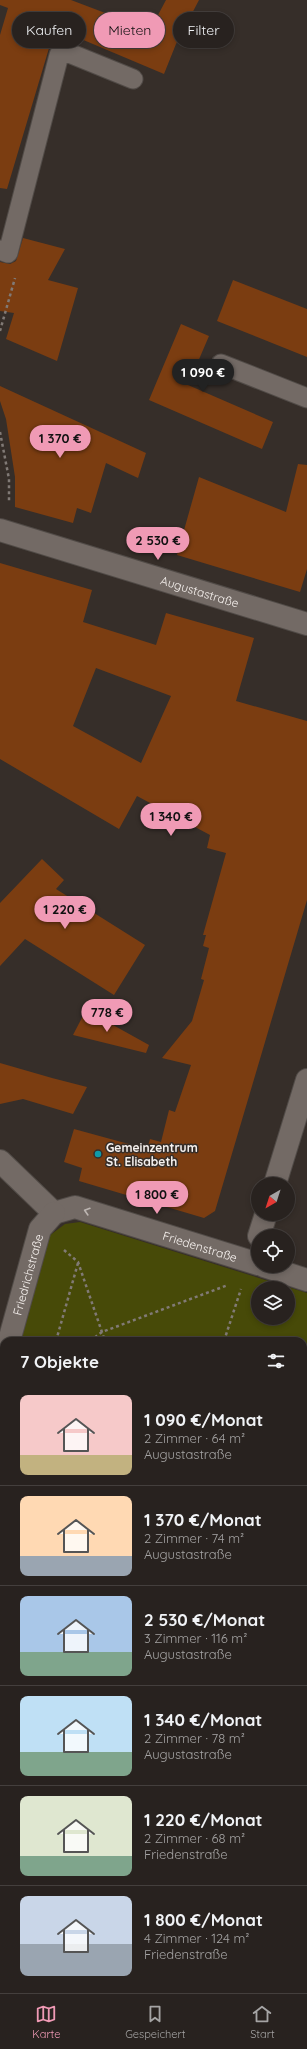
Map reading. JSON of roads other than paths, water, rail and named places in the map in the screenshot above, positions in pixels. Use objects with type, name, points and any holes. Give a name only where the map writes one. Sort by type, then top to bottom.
[{"type":"street","name":"Augustastraße","points":[[0,530],[307,624]]},
{"type":"street","points":[[277,1177],[307,1080]]},
{"type":"street","points":[[0,1161],[54,1213]]},
{"type":"street","name":"Friedenstraße","points":[[54,1213],[75,1207],[251,1267]]},
{"type":"street","name":"Friedrichstraße","points":[[10,1337],[40,1229],[54,1213]]},
{"type":"street","name":"Friedenstraße","points":[[277,1273],[307,1280]]},
{"type":"lane","points":[[4,252],[59,55],[69,53],[133,79]]},
{"type":"lane","points":[[221,364],[307,398]]},
{"type":"place","name":"Gemeinzentrum St. Elisabeth","points":[[98,1154]]}]
